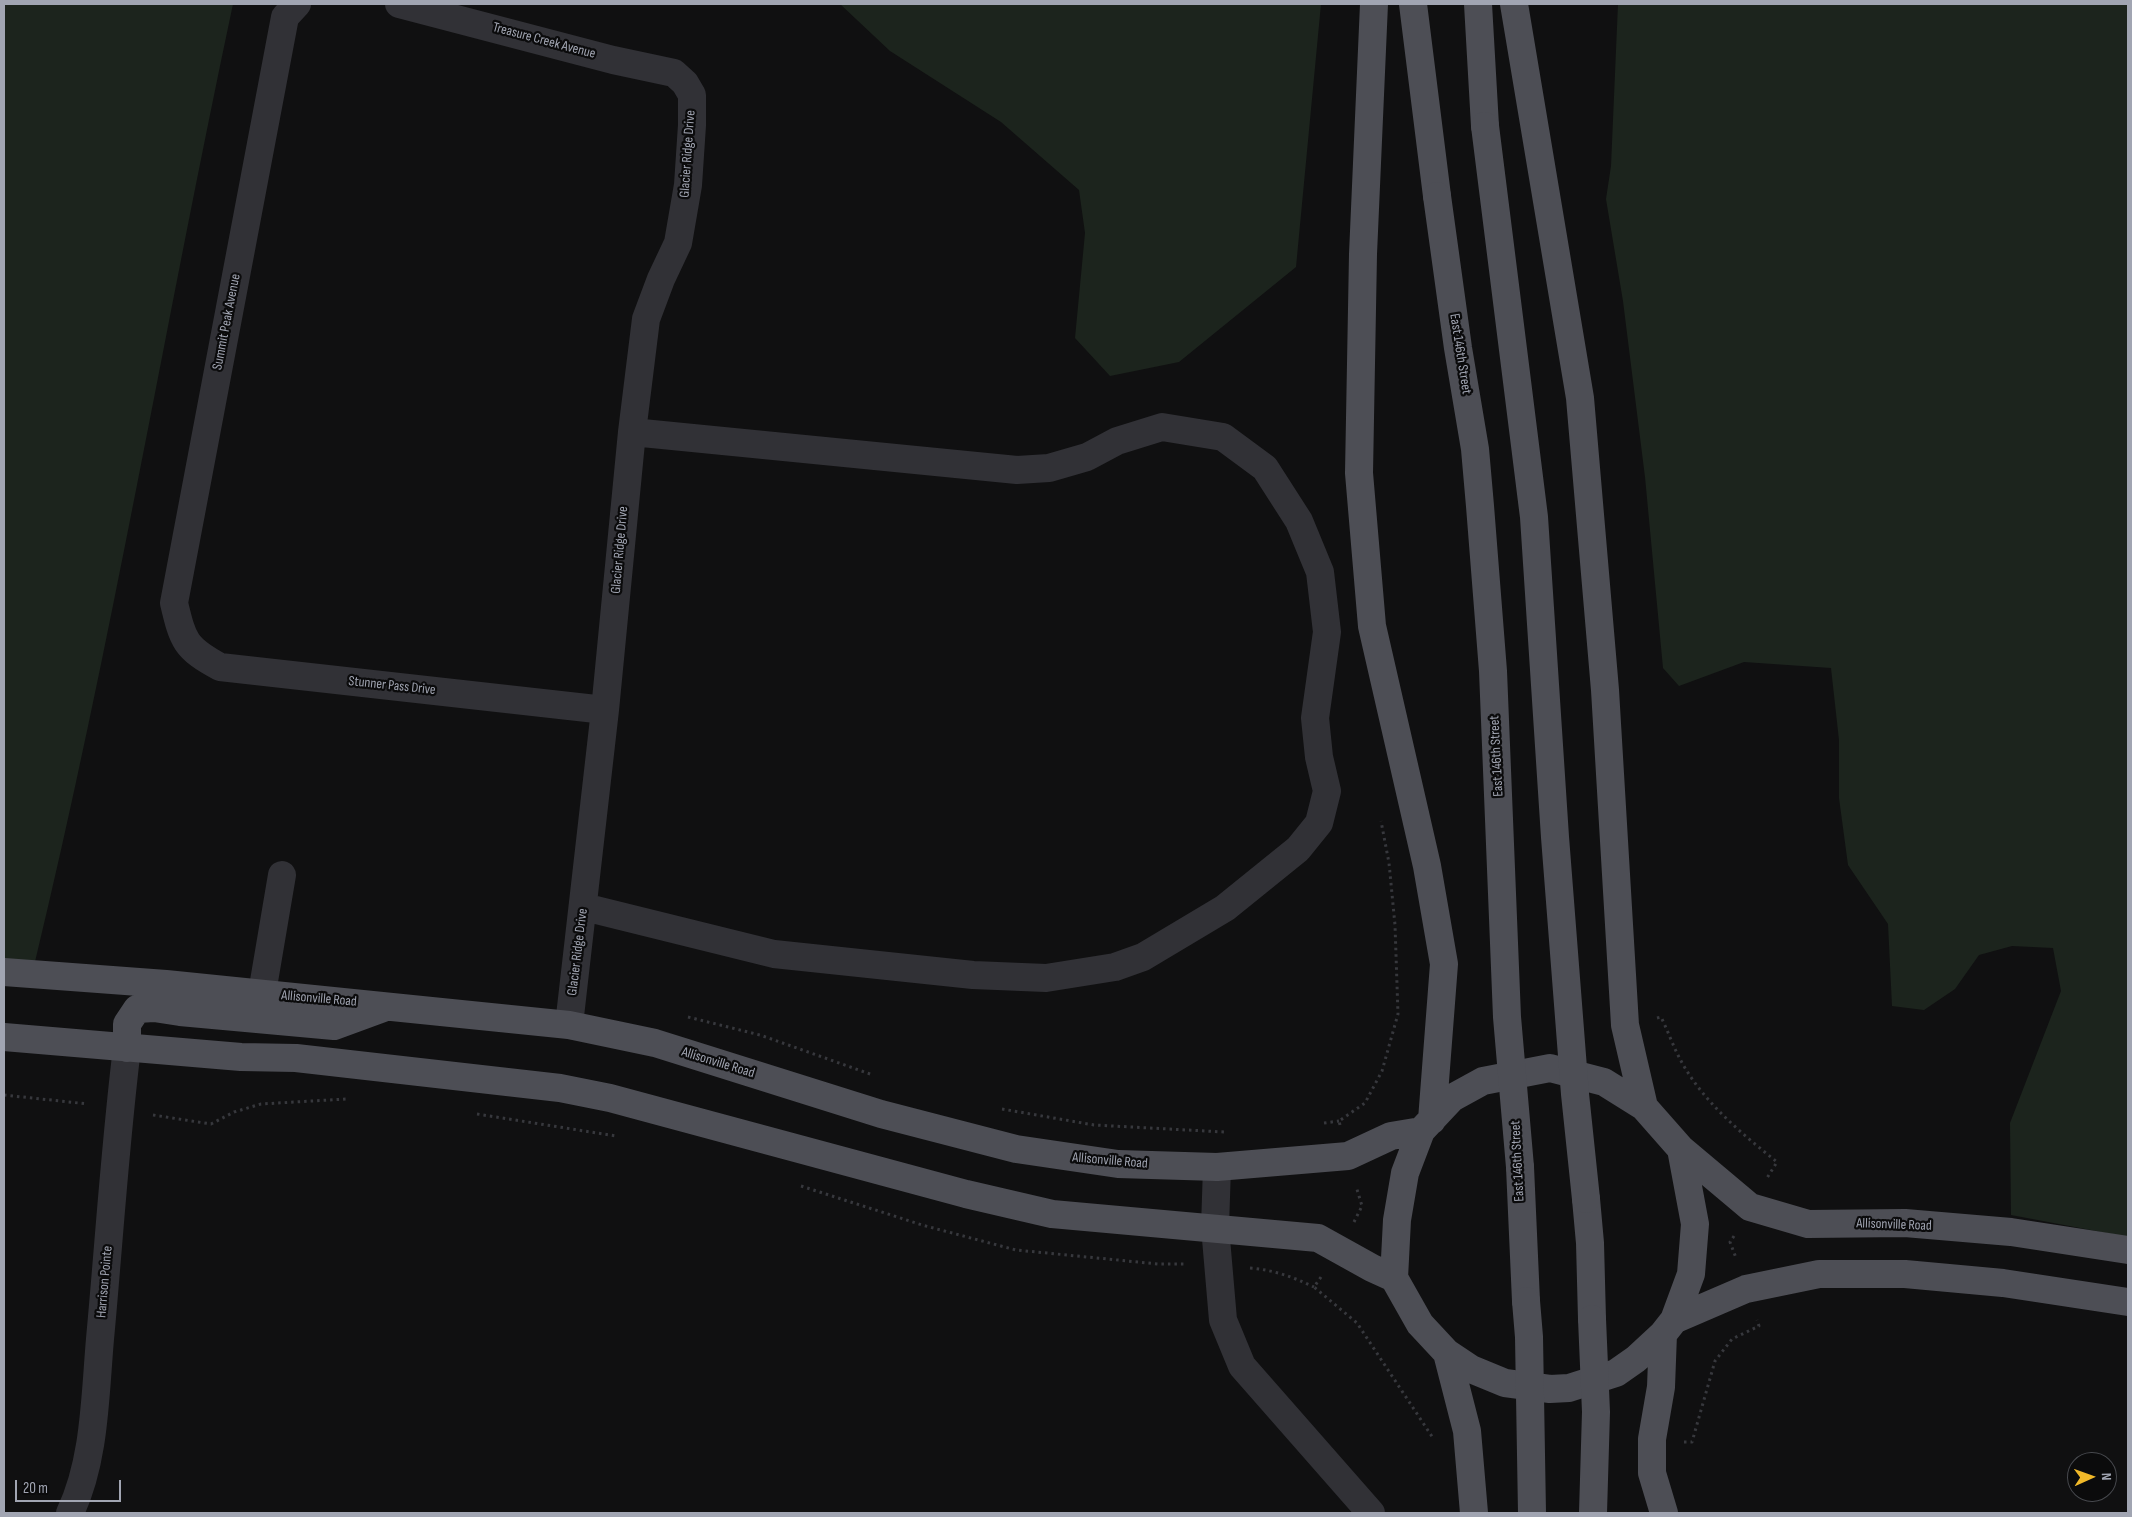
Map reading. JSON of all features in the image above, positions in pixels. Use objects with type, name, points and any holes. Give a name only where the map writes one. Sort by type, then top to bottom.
[{"type":"main road","points":[[1374,4],[1363,254],[1359,473],[1372,626],[1427,866],[1444,964],[1426,1125],[1404,1173],[1397,1220],[1394,1278],[1420,1324],[1447,1353],[1471,1369],[1505,1383],[1550,1389],[1569,1388],[1616,1373],[1636,1359],[1668,1327],[1746,1289],[1819,1274],[1905,1274],[2003,1283],[2128,1302]]},
{"type":"main road","name":"East 146th Street","points":[[1413,4],[1458,348],[1475,450],[1493,671],[1507,1017],[1520,1168],[1521,1220],[1530,1337],[1532,1513]]},
{"type":"main road","points":[[1478,4],[1485,126],[1534,517],[1556,857],[1575,1094],[1590,1243],[1596,1412],[1593,1513]]},
{"type":"main road","points":[[1514,4],[1580,398],[1605,690],[1625,1025],[1644,1108]]},
{"type":"main road","name":"Allisonville Road","points":[[4,972],[262,993],[569,1024],[655,1044],[881,1114],[1016,1150],[1118,1164],[1217,1167],[1348,1156],[1391,1136],[1426,1125]]},
{"type":"main road","points":[[127,1048],[127,1024],[137,1009],[154,1008],[334,1026],[389,1006]]},
{"type":"main road","points":[[4,1037],[241,1057],[296,1058],[560,1088],[610,1098],[966,1194],[1052,1214],[1215,1227],[1318,1238],[1394,1278]]},
{"type":"main road","points":[[1426,1125],[1452,1098],[1483,1081],[1550,1068],[1604,1082],[1644,1108]]},
{"type":"main road","name":"Allisonville Road","points":[[1644,1108],[1681,1149],[1750,1207],[1808,1224],[1905,1223],[2010,1232],[2128,1250]]},
{"type":"main road","points":[[1664,1513],[1652,1473],[1652,1439],[1668,1327],[1691,1274],[1695,1224],[1681,1149]]},
{"type":"main road","points":[[1447,1353],[1468,1431],[1474,1513]]},
{"type":"street","name":"Summit Peak Avenue","points":[[186,643],[180,630],[174,603],[285,17],[297,4]]},
{"type":"street","name":"Treasure Creek Avenue","points":[[399,4],[613,60],[674,73],[685,83]]},
{"type":"street","name":"Glacier Ridge Drive","points":[[569,1024],[584,907],[632,432],[646,319],[661,278],[678,243],[688,185],[692,95],[685,83]]},
{"type":"street","points":[[584,907],[774,954],[973,975],[1046,978],[1115,967],[1143,957],[1225,908],[1298,850],[1319,823],[1326,791],[1319,756],[1315,718],[1327,632],[1320,572],[1299,521],[1265,468],[1223,437],[1162,427],[1117,441],[1087,457],[1049,468],[1018,470],[632,432]]},
{"type":"street","name":"Stunner Pass Drive","points":[[186,643],[197,654],[220,667],[605,710]]},
{"type":"street","points":[[262,993],[282,875]]},
{"type":"street","name":"Harrison Pointe","points":[[70,1513],[78,1496],[94,1417],[119,1110],[127,1048]]},
{"type":"street","points":[[1217,1167],[1215,1227],[1223,1320],[1242,1366],[1371,1513]]},
{"type":"path","points":[[1397,1024],[1382,1070],[1365,1103],[1339,1121],[1362,1206],[1340,1249],[1314,1287],[1357,1323],[1432,1436],[1435,1444]]},
{"type":"path","points":[[212,1124],[234,1112],[261,1104],[350,1099]]},
{"type":"path","points":[[468,1112],[623,1137]]},
{"type":"shaded area","points":[[4,4],[233,4],[88,727],[34,966],[4,960]]},
{"type":"shaded area","points":[[840,4],[1321,4],[1296,267],[1179,362],[1110,376],[1075,338],[1085,233],[1079,190],[1001,122],[890,51]]},
{"type":"shaded area","points":[[1618,4],[2128,4],[2128,1237],[2011,1215],[2010,1123],[2061,991],[2053,948],[2012,946],[1979,955],[1955,989],[1924,1010],[1892,1006],[1888,924],[1848,865],[1839,798],[1839,740],[1831,668],[1744,662],[1679,686],[1663,668],[1645,477],[1623,301],[1606,199],[1611,166]]}]
